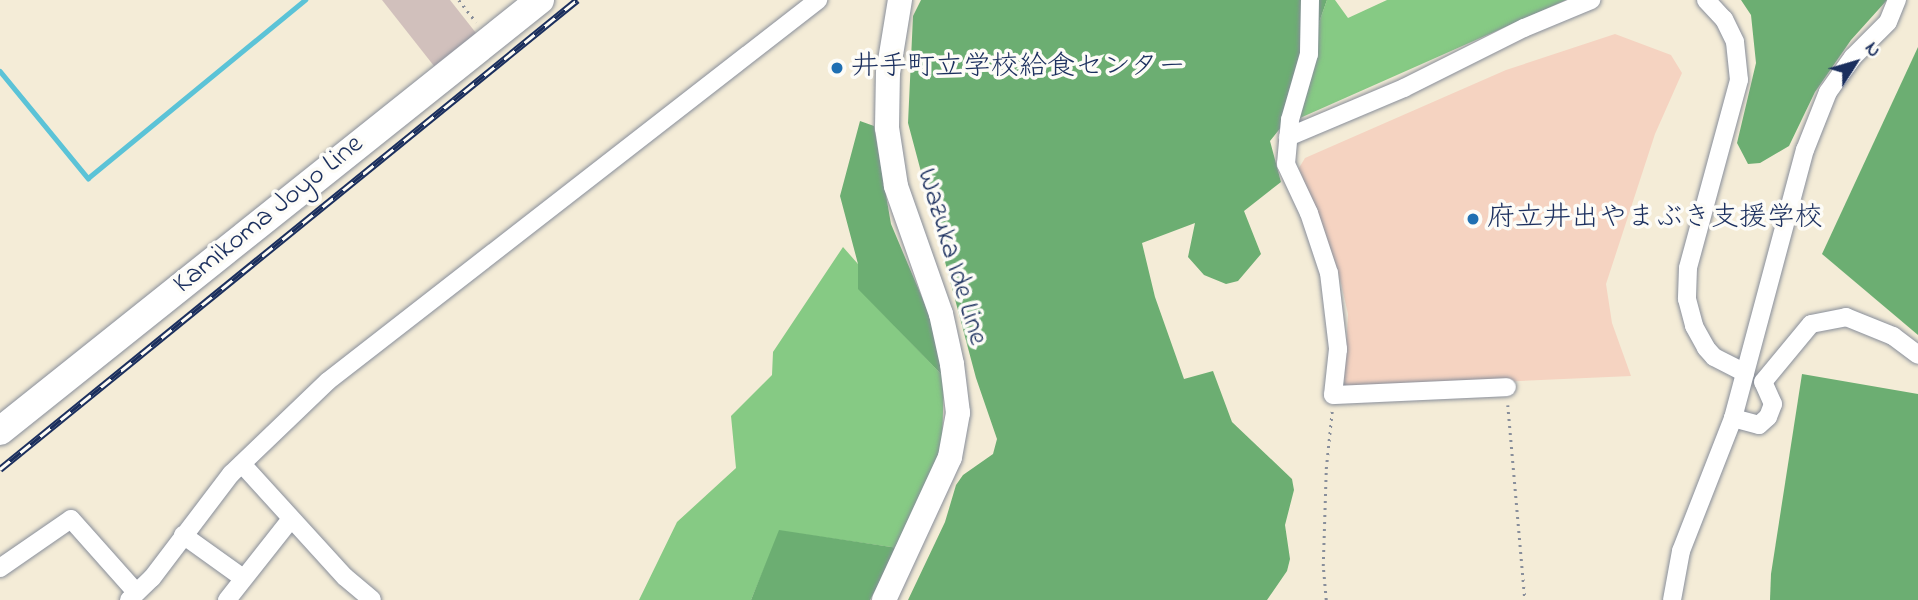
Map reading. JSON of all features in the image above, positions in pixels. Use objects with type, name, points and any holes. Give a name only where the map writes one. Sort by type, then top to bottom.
[{"type":"main road","name":"Kamikoma Joyo Line","points":[[0,431],[540,0]]},
{"type":"main road","name":"Wazuka Ide Line","points":[[884,600],[950,457],[958,413],[953,364],[941,314],[896,186],[887,128],[888,73],[900,0]]},
{"type":"street","points":[[0,568],[71,519],[133,596],[152,578],[206,502],[328,381],[818,0]]},
{"type":"street","points":[[1310,0],[1310,54],[1288,137],[1286,164],[1308,212],[1329,273],[1338,349],[1334,395],[1507,387]]},
{"type":"street","points":[[1288,137],[1404,88],[1524,28],[1591,0]]},
{"type":"street","points":[[1706,0],[1724,19],[1735,42],[1739,80],[1688,268],[1687,299],[1694,326],[1706,348],[1714,357],[1745,373]]},
{"type":"street","points":[[1672,600],[1681,551],[1733,418],[1805,150],[1828,92],[1853,57],[1888,22],[1897,0]]},
{"type":"street","points":[[1733,418],[1759,425],[1771,414],[1772,399],[1763,382],[1811,324],[1846,317],[1893,336],[1918,355]]},
{"type":"street","points":[[242,464],[345,577],[372,600]]},
{"type":"street","points":[[227,600],[291,519]]},
{"type":"street","points":[[183,535],[243,578]]},
{"type":"path","points":[[459,0],[490,40]]},
{"type":"path","points":[[1507,387],[1525,600]]},
{"type":"path","points":[[1326,600],[1323,566],[1325,483],[1334,395]]},
{"type":"shaded area","points":[[382,0],[450,0],[476,33],[434,66]]},
{"type":"shaded area","name":"府立井出やまぶき支援学校","points":[[1615,34],[1671,55],[1682,73],[1655,134],[1606,284],[1612,323],[1631,376],[1344,389],[1348,314],[1338,270],[1299,168],[1305,158],[1506,70]]},
{"type":"green space","points":[[921,0],[1327,0],[1282,126],[1270,141],[1281,182],[1244,211],[1261,254],[1238,281],[1226,284],[1204,275],[1188,257],[1195,223],[1142,243],[1155,297],[1184,379],[1213,371],[1232,422],[1292,479],[1294,490],[1285,525],[1290,559],[1287,571],[1267,600],[908,600],[945,522],[956,485],[963,475],[993,454],[997,439],[976,378],[908,123],[913,16]]},
{"type":"green space","points":[[1327,0],[1335,0],[1348,18],[1387,0],[1566,0],[1282,126]]},
{"type":"green space","points":[[1741,0],[1887,0],[1851,40],[1815,92],[1789,146],[1760,163],[1748,164],[1737,143],[1756,63],[1751,15]]},
{"type":"green space","points":[[1918,47],[1918,335],[1822,254]]},
{"type":"green space","points":[[860,121],[874,126],[891,224],[929,314],[944,377],[858,289],[858,264],[840,196]]},
{"type":"green space","points":[[843,247],[858,264],[859,289],[944,377],[942,446],[898,548],[780,531],[751,600],[639,600],[677,522],[736,468],[731,416],[772,375],[773,352]]},
{"type":"green space","points":[[1802,374],[1918,394],[1918,600],[1770,600],[1771,574]]},
{"type":"green space","points":[[779,530],[898,548],[870,600],[751,600]]},
{"type":"waterway","points":[[0,71],[88,178],[305,0]]},
{"type":"railway","points":[[0,469],[577,0]]},
{"type":"place","name":"井手町立学校給食センター","points":[[837,68]]},
{"type":"place","name":"府立井出やまぶき支援学校","points":[[1473,219]]}]
